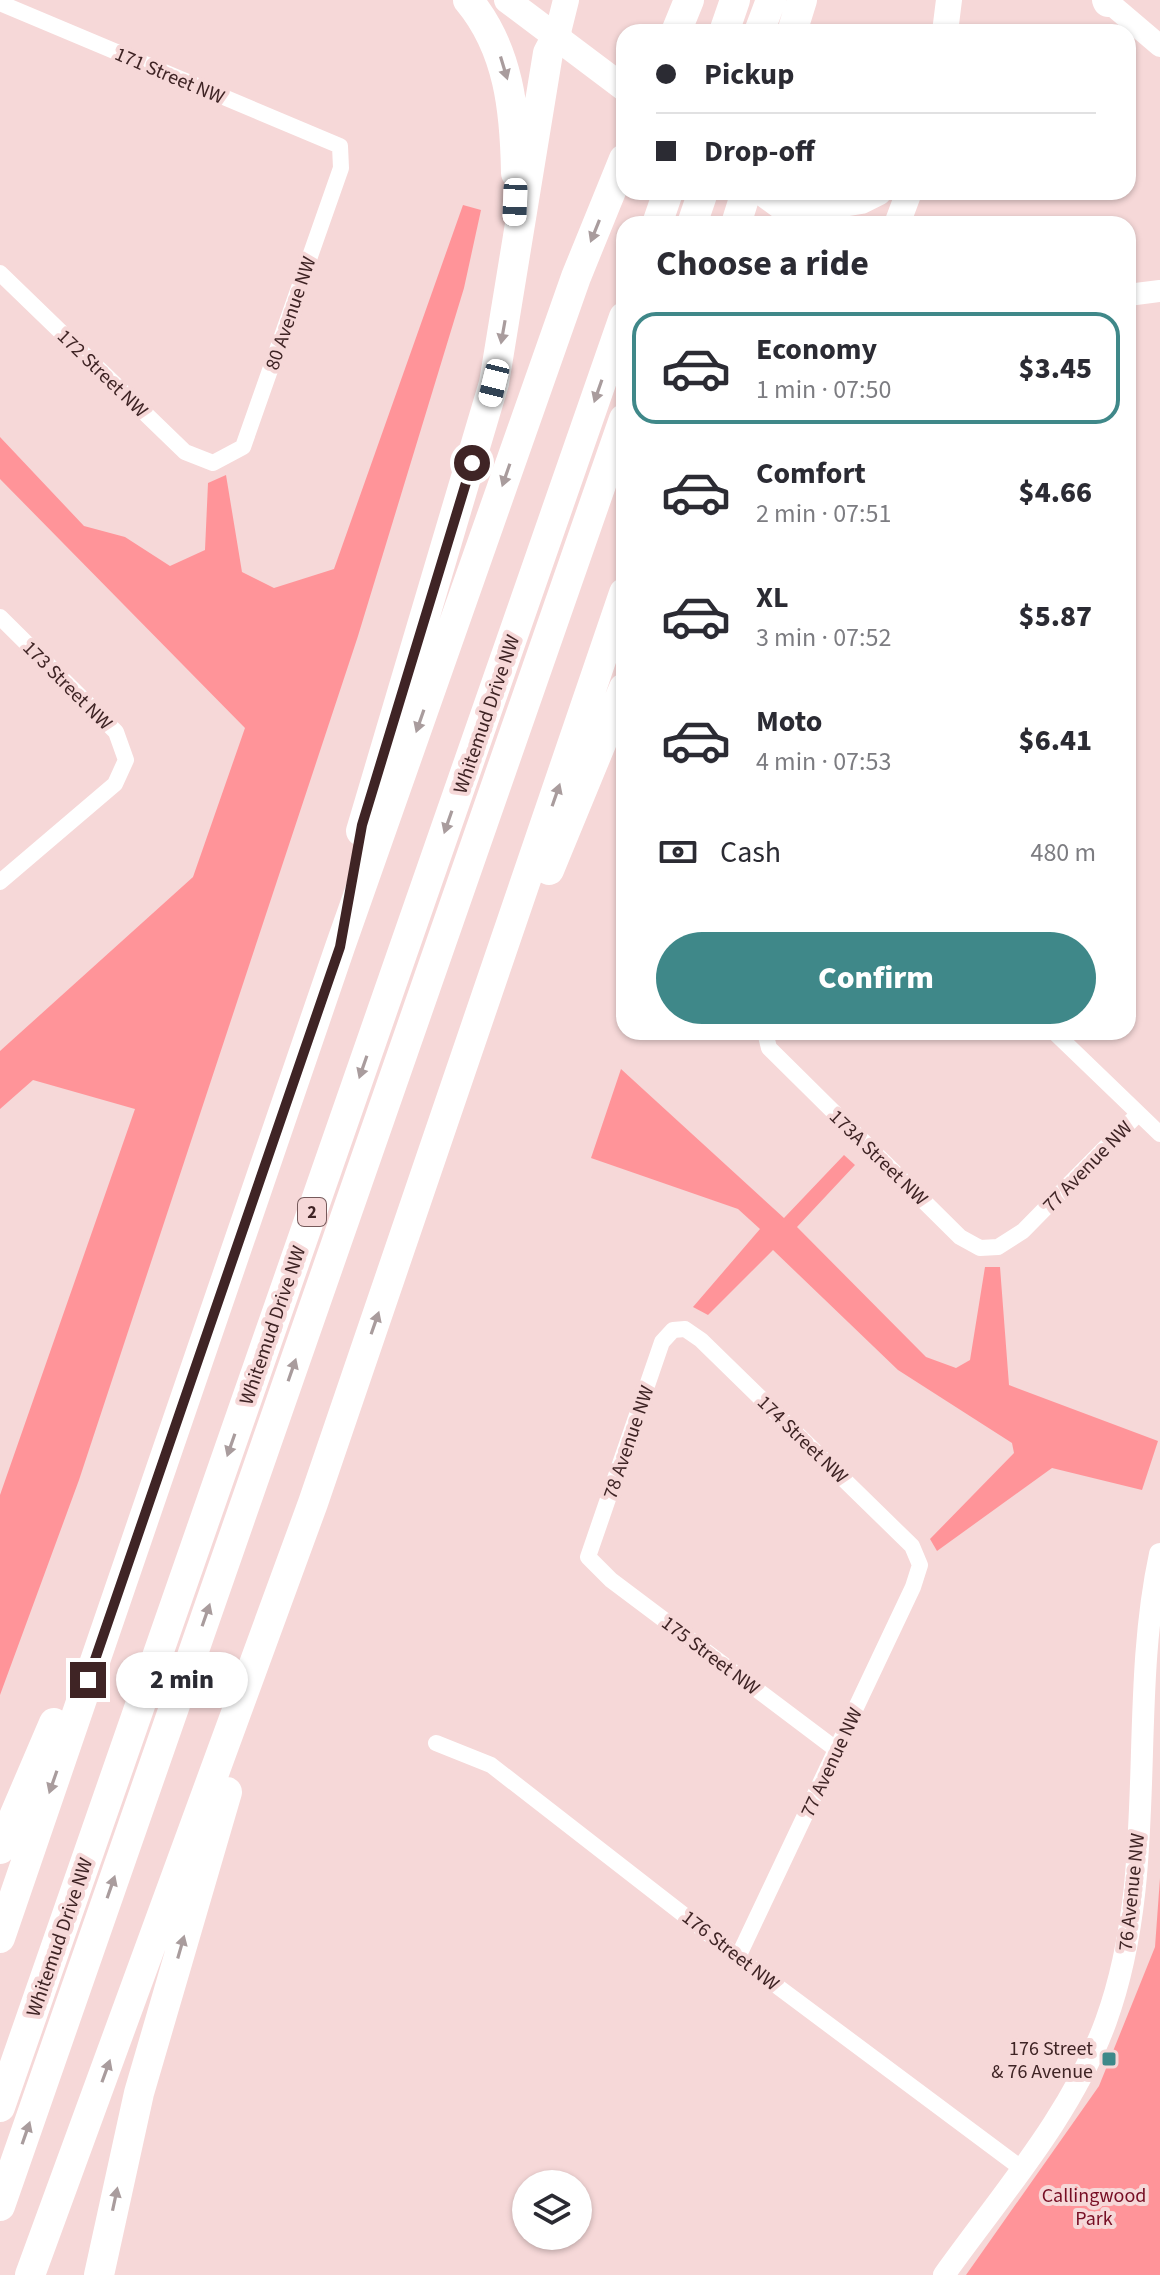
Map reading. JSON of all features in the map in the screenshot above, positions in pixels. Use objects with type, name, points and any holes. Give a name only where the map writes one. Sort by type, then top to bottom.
[{"type":"highway","points":[[468,0],[495,43],[509,83],[515,146],[513,255]]},
{"type":"highway","points":[[679,24],[689,0]]},
{"type":"highway","points":[[727,24],[735,0]]},
{"type":"highway","points":[[762,24],[771,0]]},
{"type":"highway","points":[[794,24],[802,0]]},
{"type":"highway","points":[[340,947],[362,825],[494,383],[548,53],[557,36]]},
{"type":"highway","points":[[0,1938],[340,947],[566,306],[616,179]]},
{"type":"highway","name":"Whitemud Drive NW","points":[[0,2107],[616,340]]},
{"type":"highway","name":"Whitemud Drive NW","points":[[0,2206],[616,442]]},
{"type":"highway","points":[[30,2275],[313,1503],[616,617]]},
{"type":"highway","points":[[468,1055],[616,707]]},
{"type":"highway","points":[[0,1849],[189,1391]]},
{"type":"highway","points":[[99,2275],[139,2093],[313,1503]]},
{"type":"main road","points":[[507,0],[616,82]]},
{"type":"main road","points":[[557,36],[566,0]]},
{"type":"main road","points":[[946,24],[949,0]]},
{"type":"main road","points":[[772,200],[794,216]]},
{"type":"main road","points":[[805,216],[863,200]]},
{"type":"street","points":[[1107,1],[1134,24]]},
{"type":"street","name":"171 Street NW","points":[[0,3],[340,146]]},
{"type":"street","points":[[1136,26],[1160,46]]},
{"type":"street","name":"80 Avenue NW","points":[[213,463],[243,447],[341,168],[340,146]]},
{"type":"street","name":"172 Street NW","points":[[0,273],[185,452],[213,463]]},
{"type":"street","points":[[1136,294],[1160,291]]},
{"type":"street","name":"173 Street NW","points":[[0,617],[116,732],[126,760],[115,784],[0,882]]},
{"type":"street","name":"173A Street NW","points":[[767,1040],[960,1237],[980,1248],[998,1247]]},
{"type":"street","points":[[1062,1040],[1160,1134]]},
{"type":"street","name":"77 Avenue NW","points":[[998,1247],[1023,1231],[1138,1114]]},
{"type":"street","name":"174 Street NW","points":[[673,1330],[685,1329],[701,1340],[912,1546],[920,1565]]},
{"type":"street","name":"78 Avenue NW","points":[[588,1557],[662,1342],[673,1330]]},
{"type":"street","name":"76 Avenue NW","points":[[944,2275],[1021,2168],[1089,2062],[1107,2019],[1125,1954],[1135,1884],[1152,1591],[1160,1554]]},
{"type":"street","name":"175 Street NW","points":[[588,1557],[611,1580],[837,1750]]},
{"type":"street","name":"77 Avenue NW","points":[[738,1957],[837,1750],[920,1565]]},
{"type":"street","name":"176 Street NW","points":[[436,1743],[491,1765],[738,1957],[1021,2168]]},
{"type":"green space","points":[[463,205],[481,210],[464,288],[358,636],[79,1480],[0,1695],[0,1495],[135,1109],[33,1080],[0,1109],[0,1051],[193,877],[245,728],[0,479],[0,437],[84,526],[125,537],[170,566],[205,550],[208,483],[226,475],[242,572],[274,588],[334,569]]},
{"type":"green space","points":[[621,1069],[784,1218],[844,1155],[855,1165],[797,1227],[926,1357],[956,1368],[970,1360],[985,1267],[1000,1267],[1009,1385],[1158,1441],[1142,1490],[1052,1468],[937,1551],[930,1539],[1014,1453],[1012,1443],[898,1370],[773,1250],[708,1315],[693,1307],[760,1229],[738,1209],[591,1158]]},
{"type":"green space","name":"Callingwood Park","points":[[1160,1878],[1160,2275],[966,2275],[1099,2086],[1155,1947]]},
{"type":"place","name":"176 Street & 76 Avenue","points":[[1109,2059]]},
{"type":"route","points":[[88,1680],[340,947],[362,825],[472,463]]}]
